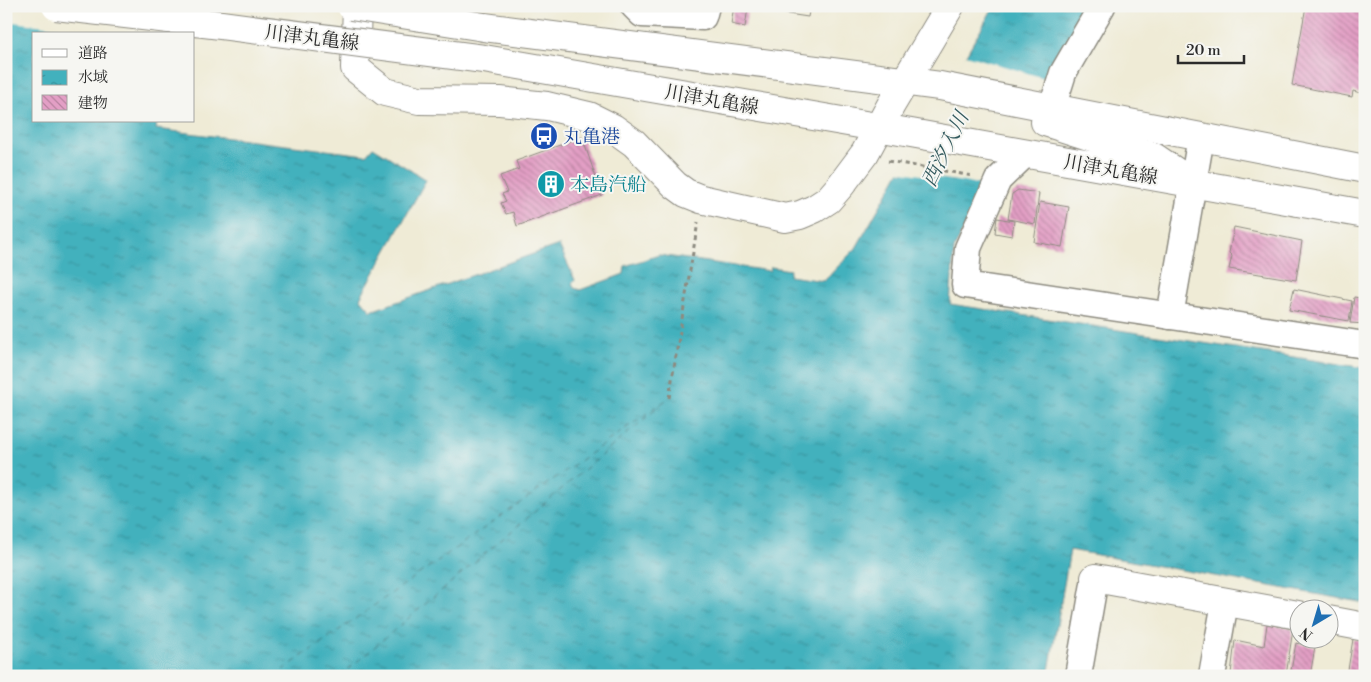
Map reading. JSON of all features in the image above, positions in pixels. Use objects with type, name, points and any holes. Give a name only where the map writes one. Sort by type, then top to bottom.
[{"type":"main road","name":"川津丸亀線","points":[[56,6],[484,59],[1365,214]]},
{"type":"main road","name":"川津丸亀線","points":[[351,6],[911,90],[940,86],[1045,112],[1201,137],[1365,169]]},
{"type":"main road","points":[[357,6],[355,68],[385,92],[419,100],[500,101],[547,106],[589,116],[613,128],[634,143],[675,185],[686,193],[701,199],[785,218],[800,215],[828,200],[865,153],[878,128],[911,90],[950,6]]},
{"type":"main road","points":[[911,90],[1045,112],[1154,157],[1193,184]]},
{"type":"main road","points":[[1095,578],[1288,613]]},
{"type":"main road","points":[[1338,622],[1365,627]]},
{"type":"street","points":[[634,6],[642,14],[703,18],[706,6]]},
{"type":"street","points":[[1045,112],[1063,73],[1102,6]]},
{"type":"street","points":[[1170,316],[1201,137]]},
{"type":"street","points":[[1013,152],[998,180],[968,248],[965,285],[1365,345]]},
{"type":"street","points":[[1078,676],[1095,578]]},
{"type":"street","points":[[1212,676],[1225,602]]},
{"type":"path","points":[[886,161],[998,180]]},
{"type":"path","points":[[669,398],[701,199]]},
{"type":"water","name":"西汐入川","points":[[6,6],[157,32],[32,32],[32,122],[157,122],[156,129],[366,155],[373,147],[426,180],[360,298],[371,311],[559,245],[575,280],[572,284],[574,288],[580,290],[624,274],[625,266],[659,255],[770,271],[771,267],[790,270],[789,276],[824,281],[856,248],[994,6],[1088,6],[990,175],[954,249],[950,304],[1365,368],[1365,433],[1362,446],[1365,450],[1365,603],[1070,550],[1048,676],[6,676]]},
{"type":"pier","points":[[6,6],[176,6],[172,32],[91,32],[6,21]]},
{"type":"pier","points":[[965,55],[1048,79],[987,186],[897,171]]},
{"type":"building","points":[[734,6],[810,6],[808,17],[748,8],[745,27],[731,24]]},
{"type":"building","points":[[1306,6],[1365,6],[1365,94],[1353,91],[1352,97],[1292,85]]},
{"type":"building","name":"本島汽船","points":[[582,137],[602,195],[517,226],[513,212],[506,214],[501,203],[506,201],[502,194],[507,192],[500,176],[519,169],[516,161]]},
{"type":"building","points":[[1018,190],[1039,193],[1035,224],[1008,219],[1012,194]]},
{"type":"building","points":[[1040,202],[1069,207],[1062,247],[1034,242]]},
{"type":"building","points":[[997,218],[1014,221],[1012,236],[995,233]]},
{"type":"building","points":[[1234,227],[1302,241],[1296,280],[1229,269],[1232,256],[1229,253]]},
{"type":"building","points":[[1294,289],[1352,301],[1349,321],[1289,310]]},
{"type":"building","points":[[1354,297],[1365,299],[1365,324],[1350,323]]},
{"type":"building","points":[[1267,624],[1288,628],[1288,650],[1290,650],[1286,676],[1242,676],[1231,674],[1235,640],[1264,646]]},
{"type":"building","points":[[1353,639],[1365,641],[1365,676],[1347,676]]},
{"type":"building","points":[[1295,650],[1314,650],[1310,676],[1290,676]]},
{"type":"ferry route","points":[[274,676],[669,398]]},
{"type":"ferry route","points":[[340,676],[661,405]]},
{"type":"place","name":"丸亀港","points":[[544,136]]},
{"type":"place","name":"本島汽船","points":[[551,184]]}]
